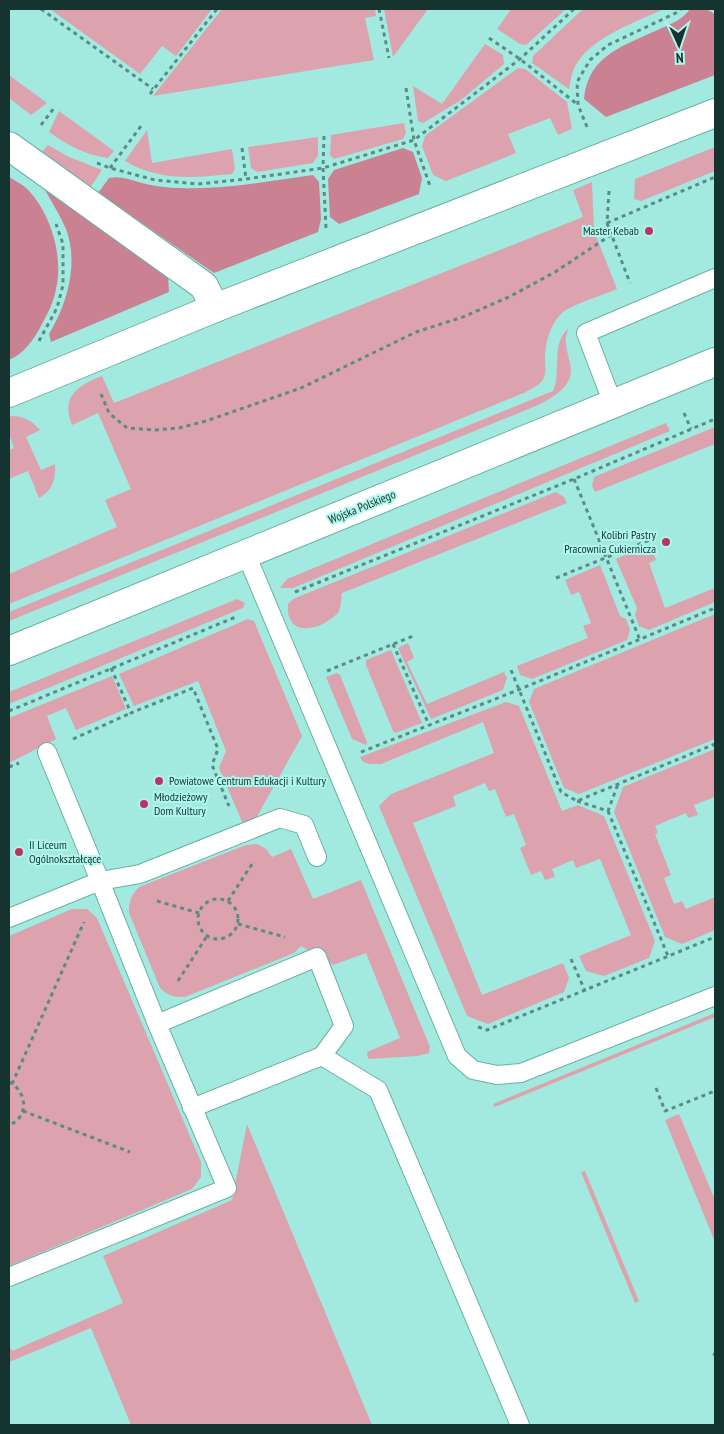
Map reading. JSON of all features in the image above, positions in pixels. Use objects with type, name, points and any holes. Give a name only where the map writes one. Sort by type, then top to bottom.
[{"type":"street","points":[[9,393],[215,308],[715,113]]},
{"type":"street","points":[[9,146],[204,286],[215,308]]},
{"type":"street","name":"Wojska Polskiego","points":[[9,651],[715,362]]},
{"type":"lane","points":[[613,404],[586,333],[715,278]]},
{"type":"lane","points":[[246,554],[456,1056],[473,1070],[497,1075],[522,1073],[715,996]]},
{"type":"lane","points":[[9,1277],[227,1188],[157,1024],[47,752]]},
{"type":"lane","points":[[9,918],[100,881],[140,874],[280,818],[304,825],[317,857]]},
{"type":"lane","points":[[157,1024],[317,957],[344,1026],[322,1056],[192,1108]]},
{"type":"lane","points":[[322,1056],[378,1090],[520,1425]]},
{"type":"path","points":[[41,9],[153,89]]},
{"type":"path","points":[[150,94],[217,9]]},
{"type":"path","points":[[379,9],[389,58]]},
{"type":"path","points":[[94,162],[155,180],[198,184],[323,168],[414,140],[520,59],[574,9]]},
{"type":"path","points":[[590,134],[578,104],[577,82],[590,60],[608,45],[681,9]]},
{"type":"path","points":[[489,38],[520,59],[578,104]]},
{"type":"path","points":[[406,88],[414,140],[430,186]]},
{"type":"path","points":[[86,201],[140,126]]},
{"type":"path","points":[[324,136],[323,168],[326,228]]},
{"type":"path","points":[[242,148],[246,179]]},
{"type":"path","points":[[607,223],[715,177]]},
{"type":"path","points":[[36,346],[57,308],[63,285],[63,244],[56,223]]},
{"type":"path","points":[[88,361],[110,413],[127,428],[155,430],[179,428],[206,421],[301,388],[416,332],[463,316],[511,296],[556,272],[611,235]]},
{"type":"path","points":[[682,410],[691,429]]},
{"type":"path","points":[[9,711],[715,420]]},
{"type":"path","points":[[574,479],[640,640]]},
{"type":"path","points":[[556,578],[657,537]]},
{"type":"path","points":[[354,755],[518,690],[715,608]]},
{"type":"path","points":[[320,674],[413,636]]},
{"type":"path","points":[[393,644],[429,725]]},
{"type":"path","points":[[111,668],[131,712],[193,688],[218,750],[212,765],[241,835]]},
{"type":"path","points":[[510,670],[560,792],[577,801],[608,811]]},
{"type":"path","points":[[577,801],[715,744]]},
{"type":"path","points":[[618,784],[608,811],[668,956]]},
{"type":"path","points":[[9,1125],[19,1118],[23,1111],[23,1098],[20,1091],[10,1083],[85,921],[100,881]]},
{"type":"path","points":[[221,898],[228,901],[239,915],[236,929],[227,937],[220,939],[213,939],[207,936],[199,926],[198,919],[202,907],[212,899],[221,898]]},
{"type":"path","points":[[471,1024],[487,1030],[715,937]]},
{"type":"path","points":[[571,959],[585,991]]},
{"type":"path","points":[[656,1088],[665,1112],[715,1091]]},
{"type":"path","points":[[23,1111],[130,1152]]},
{"type":"shaded area","points":[[50,9],[212,9],[176,56],[162,46],[140,74]]},
{"type":"shaded area","points":[[222,9],[375,9],[376,16],[365,18],[374,60],[153,96]]},
{"type":"shaded area","points":[[384,9],[428,9],[393,57]]},
{"type":"shaded area","points":[[511,9],[566,9],[526,45],[520,44],[497,29]]},
{"type":"shaded area","points":[[583,9],[664,9],[610,34],[586,51],[572,74],[569,89],[532,63],[533,56]]},
{"type":"shaded area","points":[[690,9],[706,9],[715,14],[715,75],[606,117],[584,99],[587,84],[593,71],[601,61],[623,46],[678,20]]},
{"type":"shaded area","points":[[485,44],[503,55],[504,64],[461,100],[423,123],[418,121],[413,86],[442,104]]},
{"type":"shaded area","points":[[518,68],[525,69],[567,102],[572,129],[558,135],[550,118],[508,134],[516,153],[446,181],[433,175],[422,146],[425,136]]},
{"type":"shaded area","points":[[9,75],[47,103],[31,115],[9,98]]},
{"type":"shaded area","points":[[59,111],[114,151],[108,158],[84,152],[49,132]]},
{"type":"shaded area","points":[[404,123],[406,133],[403,139],[334,159],[330,155],[331,135]]},
{"type":"shaded area","points":[[147,130],[152,163],[232,149],[235,169],[232,174],[177,177],[150,172],[125,161]]},
{"type":"shaded area","points":[[318,137],[318,155],[313,163],[257,172],[251,168],[248,147]]},
{"type":"shaded area","points":[[48,145],[69,157],[102,170],[90,188],[41,153]]},
{"type":"shaded area","points":[[715,147],[715,171],[641,201],[634,199],[635,179]]},
{"type":"shaded area","points":[[403,148],[413,152],[422,178],[419,194],[339,224],[330,217],[328,179],[334,170]]},
{"type":"shaded area","points":[[313,175],[319,182],[321,219],[318,232],[214,273],[98,193],[109,178],[114,177],[163,187],[214,188]]},
{"type":"shaded area","points":[[9,177],[25,187],[42,208],[53,234],[58,262],[58,276],[52,302],[36,335],[20,354],[9,360]]},
{"type":"shaded area","points":[[592,182],[594,231],[617,289],[574,306],[558,317],[547,340],[545,376],[536,386],[526,392],[9,604],[9,574],[117,527],[105,500],[131,489],[98,413],[72,425],[68,406],[70,399],[79,388],[102,376],[114,403],[583,217],[573,190]]},
{"type":"shaded area","points":[[44,188],[168,275],[169,292],[51,342],[49,334],[66,297],[71,270],[71,256],[70,242],[66,229]]},
{"type":"shaded area","points":[[569,328],[566,341],[571,369],[570,377],[558,393],[536,406],[9,621],[9,612],[553,391],[557,375],[560,342],[563,334]]},
{"type":"shaded area","points":[[9,416],[27,419],[40,430],[26,437],[41,470],[55,464],[53,484],[39,498],[28,471],[9,479],[9,450],[14,448],[9,434]]},
{"type":"shaded area","points":[[666,423],[670,431],[293,588],[280,588],[287,579]]},
{"type":"shaded area","points":[[715,427],[715,444],[595,492],[592,486],[594,477]]},
{"type":"shaded area","points":[[556,492],[564,497],[567,503],[342,593],[338,613],[325,623],[302,628],[296,626],[291,621],[288,614],[288,604],[293,599]]},
{"type":"shaded area","points":[[650,545],[656,560],[649,563],[665,608],[715,588],[715,602],[649,630],[639,626],[635,615],[637,608],[616,559]]},
{"type":"shaded area","points":[[600,565],[620,616],[626,619],[630,630],[627,640],[532,679],[520,675],[517,666],[588,638],[583,626],[591,623],[579,592],[571,595],[565,580]]},
{"type":"shaded area","points":[[237,599],[245,603],[243,608],[9,704],[9,692]]},
{"type":"shaded area","points":[[715,614],[715,739],[579,794],[564,788],[529,702],[534,689]]},
{"type":"shaded area","points":[[248,619],[254,621],[302,736],[255,820],[243,824],[219,768],[226,751],[198,681],[134,706],[119,674]]},
{"type":"shaded area","points":[[408,643],[414,658],[407,662],[427,704],[504,672],[507,678],[503,690],[431,719],[398,648]]},
{"type":"shaded area","points":[[391,650],[422,723],[395,733],[366,665],[366,660]]},
{"type":"shaded area","points":[[337,673],[340,675],[367,742],[366,745],[352,739],[326,677]]},
{"type":"shaded area","points":[[112,676],[126,709],[76,730],[66,708],[47,716],[56,739],[9,763],[9,718]]},
{"type":"shaded area","points":[[506,702],[519,706],[562,811],[578,805],[604,816],[655,941],[649,958],[604,976],[586,971],[579,956],[631,935],[600,859],[576,868],[573,860],[552,869],[555,877],[545,880],[541,871],[531,875],[520,848],[526,845],[514,814],[506,817],[495,789],[489,791],[485,783],[453,796],[456,806],[413,823],[482,995],[563,963],[569,978],[564,992],[488,1024],[467,1016],[379,806],[391,794],[494,753],[483,722],[381,764],[366,763],[360,757]]},
{"type":"shaded area","points":[[715,749],[715,797],[694,805],[698,815],[688,818],[686,813],[655,826],[658,833],[655,834],[671,875],[664,878],[674,904],[682,901],[686,909],[715,897],[715,930],[682,944],[665,937],[614,812],[623,787]]},
{"type":"shaded area","points":[[257,844],[266,849],[272,857],[291,849],[313,899],[361,880],[430,1047],[429,1053],[417,1056],[368,1059],[367,1052],[400,1038],[366,953],[333,965],[301,946],[294,953],[185,997],[171,995],[160,988],[129,913],[130,902],[134,893],[139,887],[246,845]]},
{"type":"shaded area","points":[[72,909],[87,909],[97,918],[201,1162],[201,1177],[192,1189],[9,1266],[9,936]]},
{"type":"shaded area","points":[[715,1013],[715,1017],[495,1107],[493,1104]]},
{"type":"shaded area","points":[[679,1114],[715,1200],[715,1242],[665,1120]]},
{"type":"shaded area","points":[[247,1124],[372,1425],[131,1425],[91,1328],[9,1362],[9,1345],[12,1351],[123,1303],[103,1256],[232,1200]]},
{"type":"shaded area","points":[[585,1171],[639,1301],[635,1303],[581,1172]]},
{"type":"place","name":"Master Kebab","points":[[649,231]]},
{"type":"place","name":"Kolibri Pastry Pracownia Cukiernicza","points":[[666,542]]},
{"type":"place","name":"Powiatowe Centrum Edukacji i Kultury","points":[[159,781]]},
{"type":"place","name":"Młodzieżowy Dom Kultury","points":[[144,804]]},
{"type":"place","name":"II Liceum Ogólnokształcące","points":[[19,852]]}]
